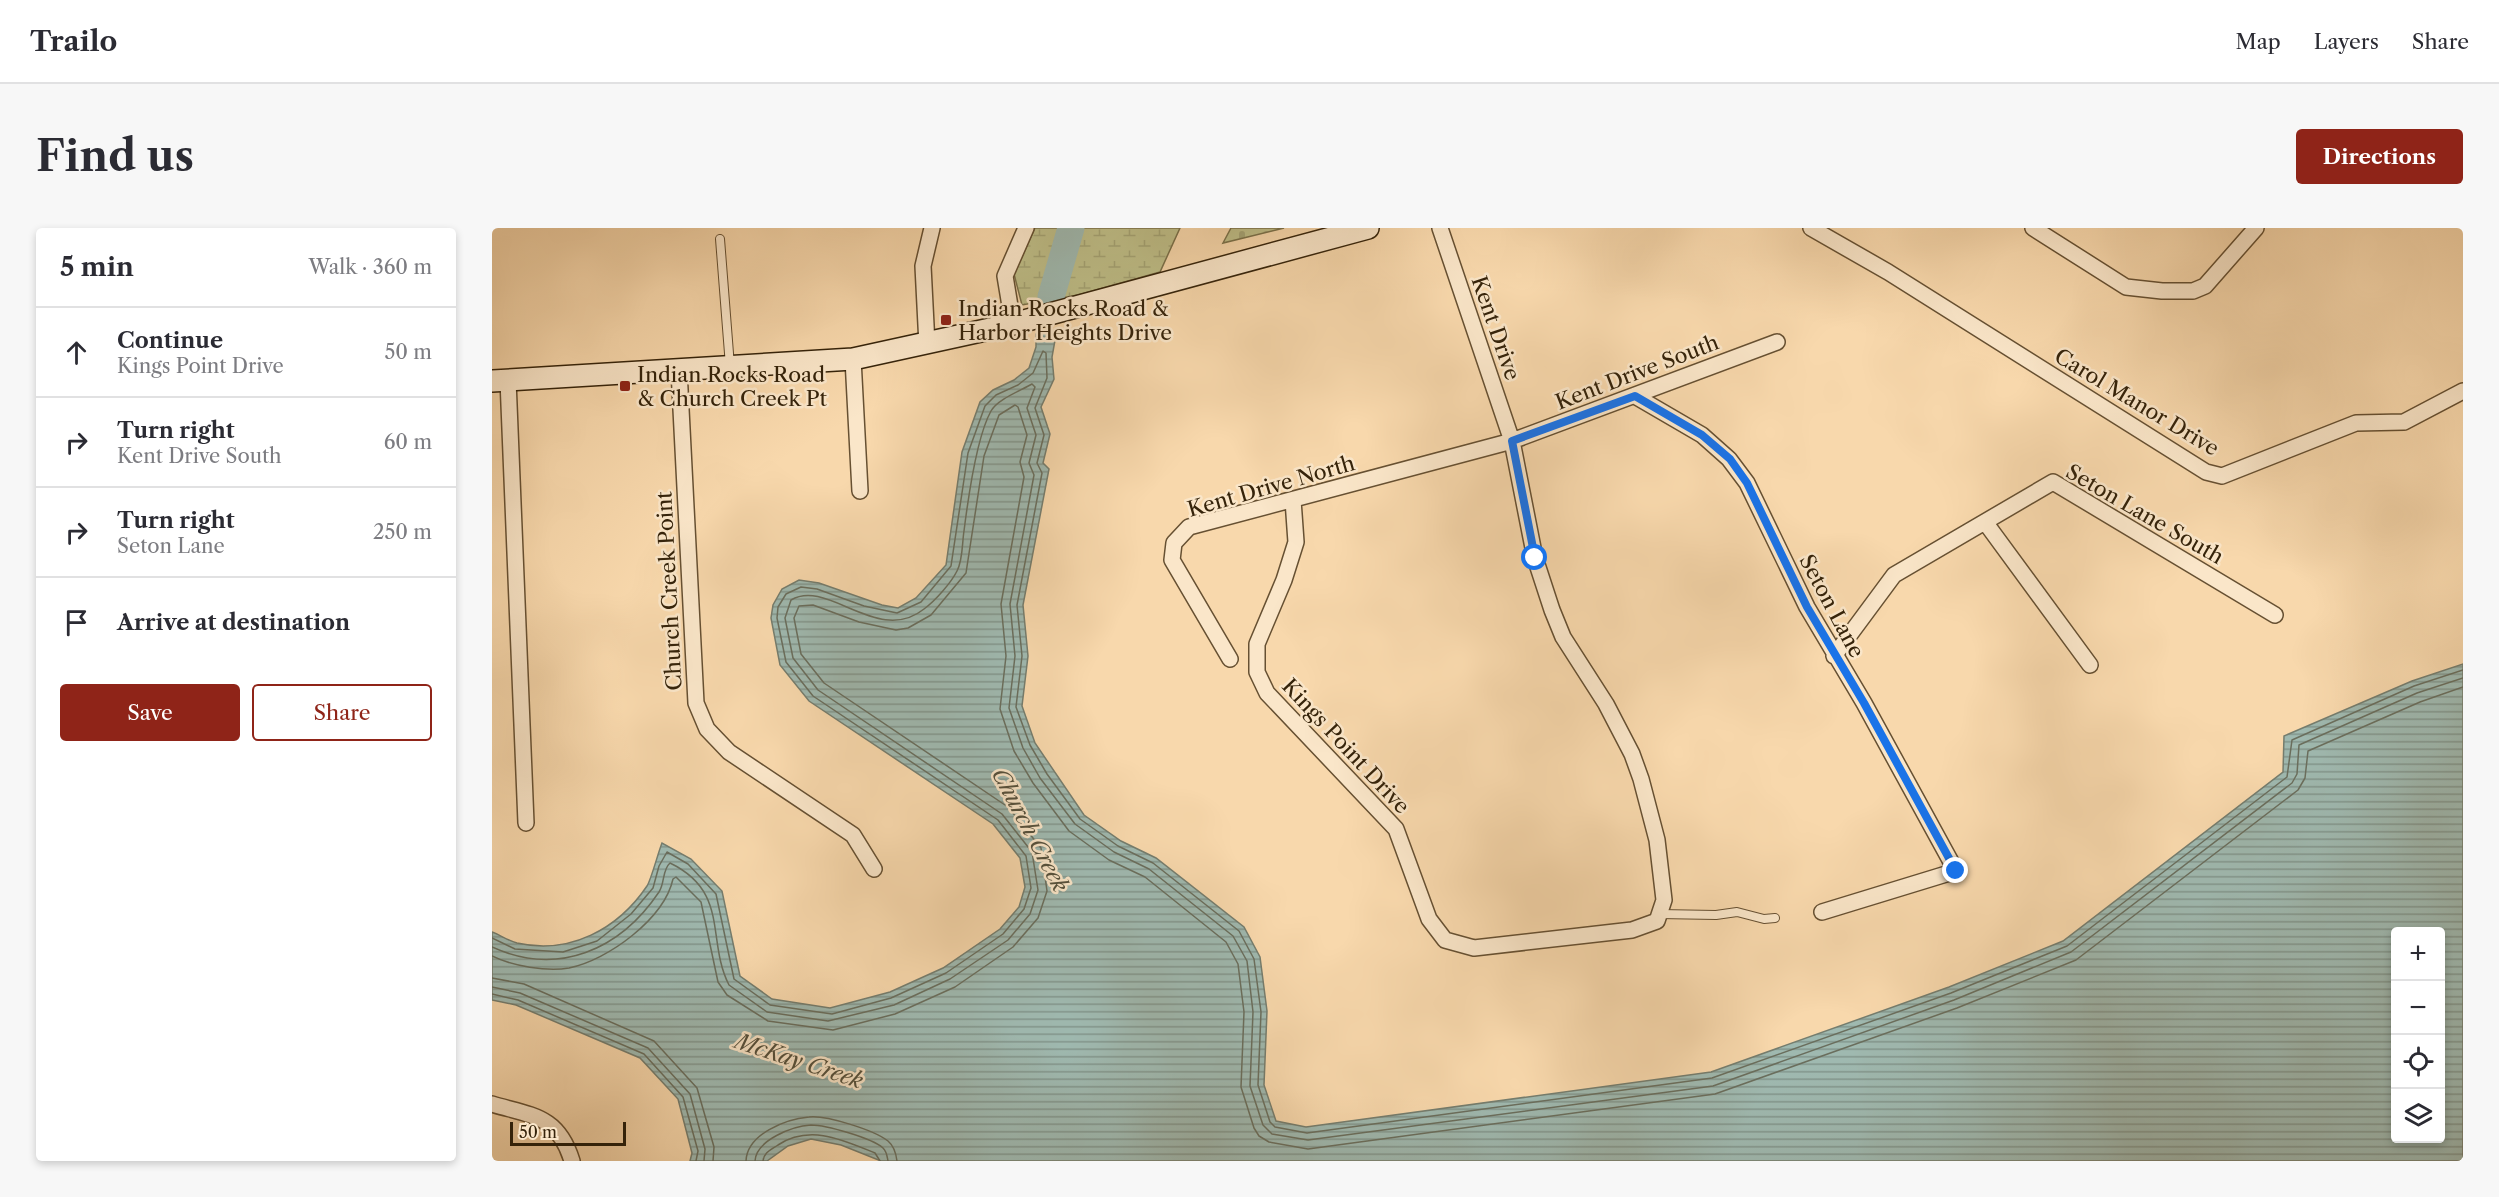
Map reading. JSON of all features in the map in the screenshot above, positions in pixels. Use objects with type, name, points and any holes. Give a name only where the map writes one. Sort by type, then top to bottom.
[{"type":"street","points":[[927,345],[922,266],[932,228]]},
{"type":"street","points":[[1013,324],[1005,276],[1026,228]]},
{"type":"street","points":[[526,823],[500,380],[853,359],[927,345],[1013,324],[1368,228]]},
{"type":"street","name":"Kent Drive","points":[[1440,228],[1512,441]]},
{"type":"street","name":"Carol Manor Drive","points":[[1811,228],[1898,279],[2206,472],[2222,476],[2356,423],[2403,422],[2463,391]]},
{"type":"street","points":[[2033,228],[2126,287],[2162,291],[2193,291],[2205,286],[2256,228]]},
{"type":"street","name":"Kent Drive South","points":[[1512,441],[1777,342]]},
{"type":"street","points":[[853,359],[860,491]]},
{"type":"street","name":"Church Creek Point","points":[[679,370],[696,703],[707,729],[729,752],[854,835],[874,869]]},
{"type":"street","name":"Seton Lane","points":[[1635,396],[1702,435],[1730,459],[1747,483],[1807,607],[1834,656],[1864,703],[1956,871],[1822,912]]},
{"type":"street","points":[[1512,441],[1535,558],[1552,610],[1563,637],[1606,704],[1632,754],[1641,779],[1657,840],[1664,900],[1659,914]]},
{"type":"street","name":"Kent Drive North","points":[[1230,659],[1172,560],[1174,543],[1189,527],[1512,441]]},
{"type":"street","name":"Seton Lane South","points":[[1834,656],[1894,575],[2053,482],[2275,615]]},
{"type":"street","name":"Kings Point Drive","points":[[1293,500],[1296,542],[1284,580],[1257,644],[1257,672],[1267,693],[1396,829],[1429,919],[1445,940],[1474,948],[1632,930],[1657,921],[1659,914]]},
{"type":"street","points":[[1985,522],[2090,665]]},
{"type":"street","points":[[492,1104],[546,1120],[566,1143],[572,1161]]},
{"type":"lane","points":[[720,239],[730,367]]},
{"type":"lane","points":[[1659,914],[1716,915],[1737,912],[1764,919],[1775,918]]},
{"type":"green space","points":[[1035,228],[1180,228],[1160,272],[1078,295],[1022,305],[1014,274]]},
{"type":"green space","points":[[1231,228],[1284,228],[1223,243]]},
{"type":"water","name":"McKay Creek","points":[[1057,329],[1052,357],[1054,379],[1041,407],[1050,434],[1043,463],[1049,469],[1023,605],[1028,656],[1022,706],[1035,743],[1084,815],[1121,841],[1156,858],[1244,927],[1260,957],[1267,1011],[1264,1085],[1276,1121],[1306,1127],[1711,1072],[1949,987],[2063,941],[2283,772],[2284,736],[2412,681],[2463,664],[2463,1161],[881,1161],[841,1145],[811,1139],[788,1146],[767,1161],[690,1161],[692,1153],[678,1099],[640,1058],[516,1005],[492,1000],[492,932],[514,942],[537,946],[574,942],[591,935],[622,915],[647,886],[662,843],[691,859],[722,891],[740,976],[772,999],[830,1008],[890,992],[943,968],[1000,929],[1019,907],[1025,887],[1020,858],[993,824],[809,701],[780,665],[771,618],[773,605],[782,589],[799,580],[819,583],[882,605],[898,608],[916,598],[946,565],[962,452],[980,402],[993,390],[1014,380],[1029,368],[1036,347],[1036,334]]},
{"type":"waterway","name":"Church Creek","points":[[1051,297],[1071,228]]},
{"type":"place","name":"Indian Rocks Road & Harbor Heights Drive","points":[[946,320]]},
{"type":"place","name":"Indian Rocks Road & Church Creek Pt","points":[[625,386]]},
{"type":"route","points":[[1535,558],[1512,441],[1635,396],[1702,435],[1730,459],[1747,483],[1807,607],[1834,656],[1864,703],[1956,871]]}]
